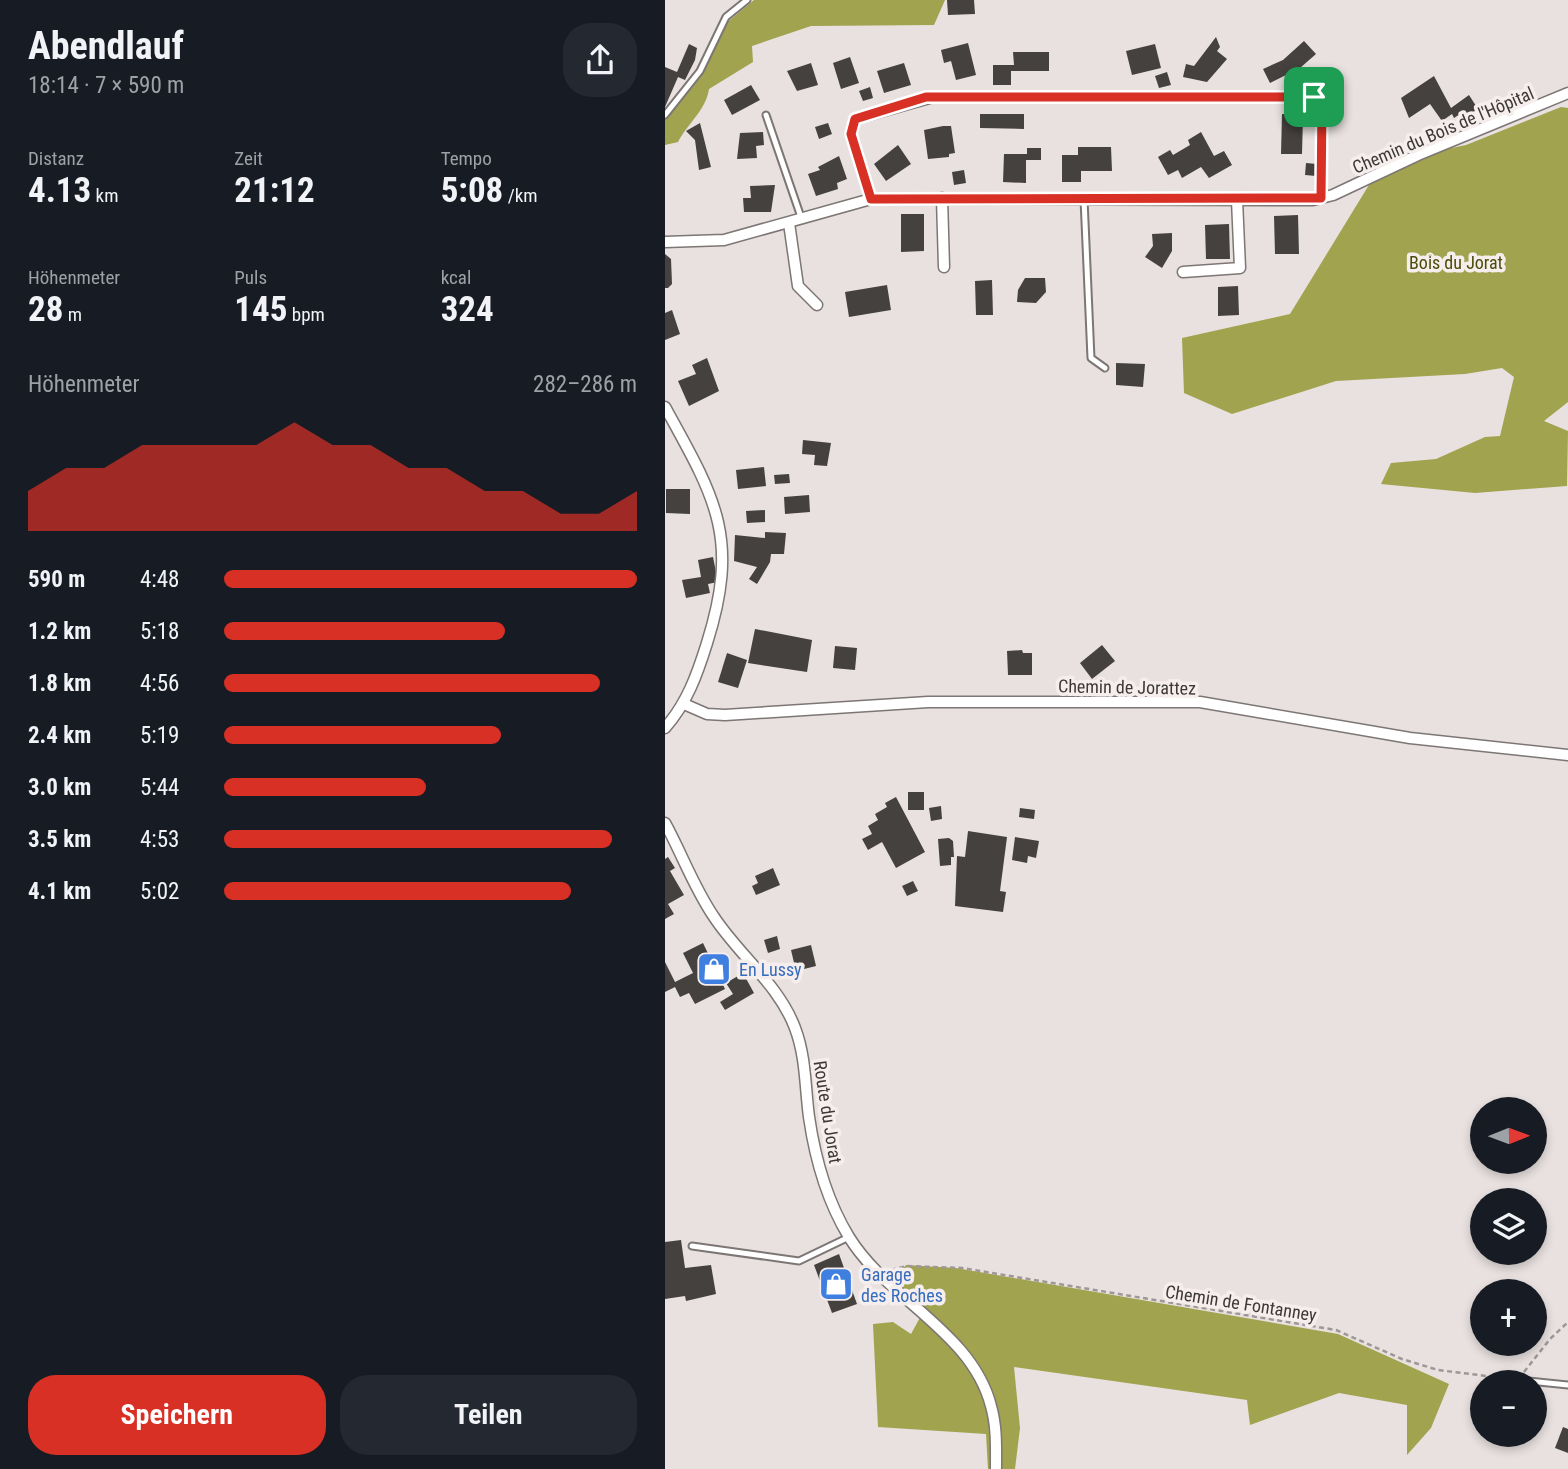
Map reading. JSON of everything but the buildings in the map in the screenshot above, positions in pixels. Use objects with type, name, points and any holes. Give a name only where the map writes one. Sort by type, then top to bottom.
[{"type":"street","name":"Chemin du Bois de l'Hôpital","points":[[665,242],[724,240],[871,199],[1321,198],[1568,93]]},
{"type":"street","points":[[871,199],[851,134],[852,123],[855,119],[894,106],[933,97],[1314,97],[1322,105],[1321,198]]},
{"type":"street","points":[[942,198],[944,267]]},
{"type":"street","points":[[1183,272],[1240,268],[1237,200]]},
{"type":"street","points":[[789,223],[798,286],[817,305]]},
{"type":"street","points":[[665,407],[709,489],[723,548],[722,596],[684,704],[665,729]]},
{"type":"street","name":"Chemin de Jorattez","points":[[684,704],[707,714],[725,715],[928,702],[1200,702],[1410,738],[1568,755]]},
{"type":"street","name":"Route du Jorat","points":[[665,823],[711,913],[773,990],[795,1027],[805,1065],[815,1151],[824,1182],[849,1237],[880,1275],[948,1338],[981,1381],[996,1429],[996,1469]]},
{"type":"lane","points":[[665,115],[700,71],[726,17],[747,0]]},
{"type":"lane","points":[[766,116],[802,220]]},
{"type":"lane","points":[[1084,199],[1091,358],[1105,368]]},
{"type":"lane","points":[[692,1245],[799,1261],[849,1237]]},
{"type":"lane","points":[[1547,1383],[1568,1385]]},
{"type":"path","name":"Chemin de Fontanney","points":[[880,1275],[907,1266],[962,1268],[1336,1330],[1402,1359],[1438,1370],[1470,1374]]},
{"type":"path","points":[[1526,1370],[1549,1339],[1568,1322]]},
{"type":"green space","points":[[754,0],[945,0],[934,25],[811,26],[752,46],[753,62],[709,89],[701,110],[678,142],[665,145],[665,119],[701,73],[725,24]]},
{"type":"green space","name":"Bois du Jorat","points":[[1561,107],[1568,108],[1568,402],[1544,421],[1568,431],[1567,486],[1475,493],[1381,484],[1391,463],[1436,459],[1485,437],[1500,436],[1514,377],[1502,368],[1465,374],[1336,381],[1232,414],[1184,393],[1182,338],[1290,314],[1383,162],[1466,145]]},
{"type":"green space","points":[[906,1265],[956,1268],[1338,1334],[1449,1384],[1431,1428],[1407,1455],[1407,1405],[1339,1393],[1250,1425],[1247,1400],[1014,1367],[1020,1428],[1015,1469],[988,1469],[986,1434],[878,1427],[873,1324],[893,1322],[911,1334],[923,1312],[894,1280]]},
{"type":"place","name":"En Lussy","points":[[714,969]]},
{"type":"place","name":"Garage des Roches","points":[[836,1284]]},
{"type":"route","points":[[926,97],[1314,97],[1319,99],[1322,105],[1321,198],[1313,200],[871,199],[851,134],[855,119],[926,97]]}]
